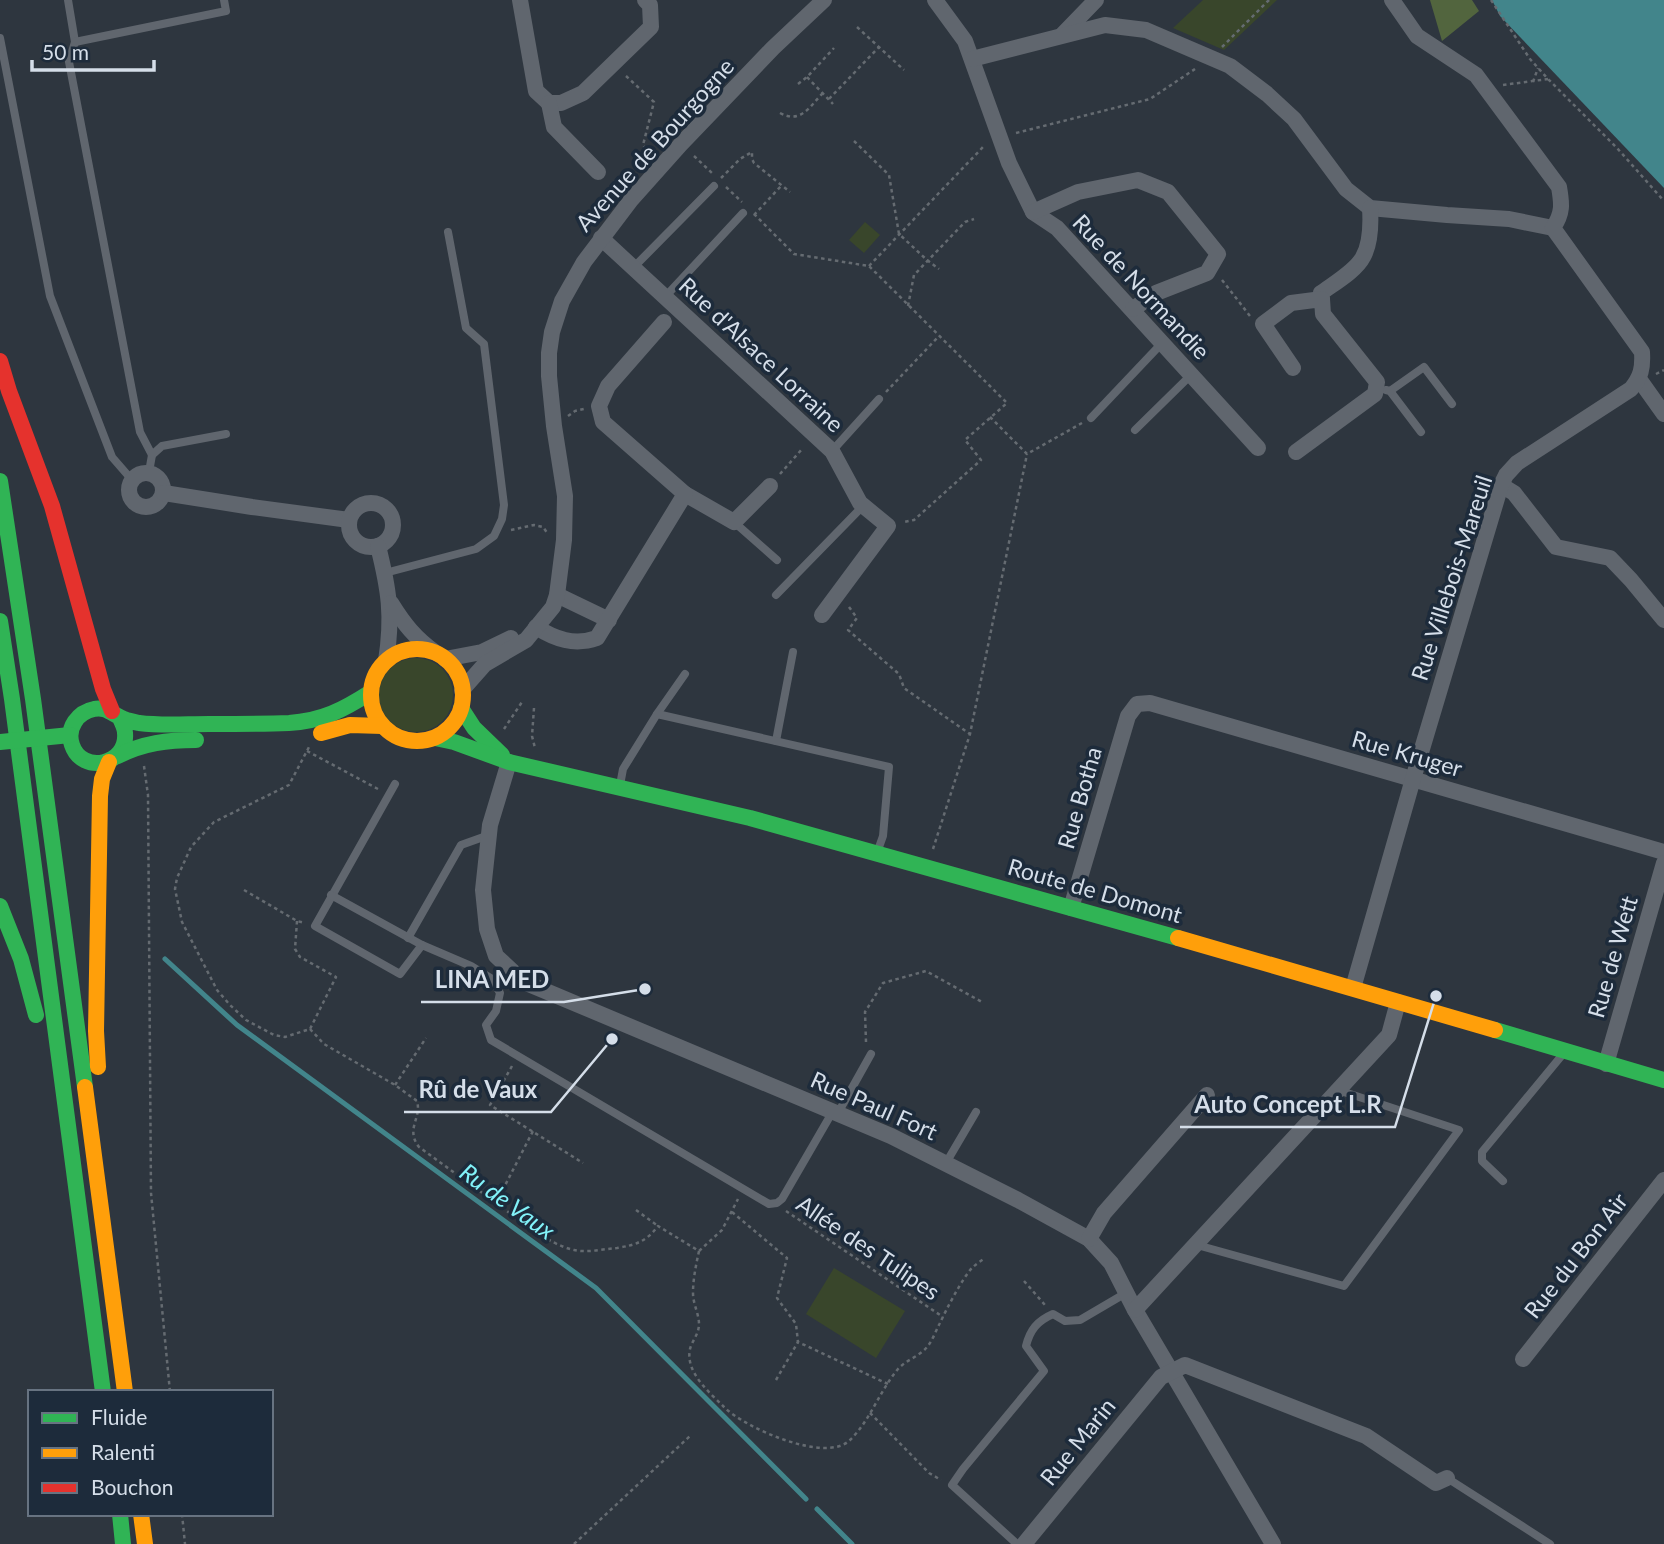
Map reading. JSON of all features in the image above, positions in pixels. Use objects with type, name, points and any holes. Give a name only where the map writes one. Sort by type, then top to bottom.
[{"type":"main road","points":[[0,361],[52,506],[103,689],[126,733],[123,749],[113,759],[102,779],[100,796],[96,1031],[117,1335]]},
{"type":"main road","points":[[0,481],[33,699],[125,1390]]},
{"type":"main road","points":[[0,621],[93,1331]]},
{"type":"main road","points":[[422,649],[440,656],[453,665],[461,682],[461,708],[457,718],[447,730],[435,738],[420,741],[399,738],[382,726],[374,712],[372,683],[382,664],[395,654],[422,649]]},
{"type":"main road","points":[[205,740],[167,740],[138,746],[113,759],[96,763],[80,757],[71,743],[70,735],[75,719],[81,713],[96,708],[151,724],[299,723],[332,715],[371,692]]},
{"type":"main road","name":"Route de Domont","points":[[461,708],[476,732],[509,762]]},
{"type":"main road","points":[[233,740],[316,735],[343,725],[382,726]]},
{"type":"main road","points":[[0,743],[70,735]]},
{"type":"main road","name":"Route de Domont","points":[[435,738],[509,762],[750,818],[877,853],[1353,988],[1664,1080]]},
{"type":"main road","points":[[0,906],[16,942],[30,985],[39,1029]]},
{"type":"main road","points":[[44,1057],[103,1390]]},
{"type":"main road","points":[[120,1516],[123,1544]]},
{"type":"main road","points":[[141,1516],[145,1544]]},
{"type":"street","points":[[520,0],[536,91],[549,103],[554,127],[598,172]]},
{"type":"street","points":[[549,103],[561,103],[583,93],[651,27],[650,5],[645,0]]},
{"type":"street","name":"Avenue de Bourgogne","points":[[462,691],[485,664],[526,640],[553,607],[557,595],[564,540],[565,496],[554,426],[549,353],[552,332],[562,302],[584,262],[631,200],[773,48],[824,0]]},
{"type":"street","points":[[1061,36],[1096,0]]},
{"type":"street","points":[[1392,0],[1417,36],[1476,75],[1559,187],[1562,203],[1560,217],[1553,228]]},
{"type":"street","name":"Rue de Normandie","points":[[943,3],[965,41],[1009,163],[1033,212],[1057,228],[1258,448]]},
{"type":"street","points":[[972,59],[1105,25],[1146,30],[1230,66],[1267,93],[1294,119],[1346,189],[1370,208],[1509,219],[1553,228],[1642,352],[1643,366],[1639,379],[1664,414]]},
{"type":"street","points":[[1033,212],[1078,192],[1138,180],[1168,192],[1218,254],[1207,273],[1156,293],[1133,309]]},
{"type":"street","points":[[1296,452],[1383,389],[1323,314],[1321,293],[1363,258],[1371,226],[1370,208]]},
{"type":"street","name":"Rue d'Alsace Lorraine","points":[[601,238],[832,451],[860,503],[888,526]]},
{"type":"street","points":[[1293,368],[1262,324],[1291,303],[1322,299]]},
{"type":"street","points":[[664,322],[608,386],[599,406],[603,422],[685,494],[734,522],[770,486]]},
{"type":"street","name":"Rue Villebois-Mareuil","points":[[1353,988],[1501,485],[1517,463],[1631,389],[1639,379]]},
{"type":"street","points":[[149,472],[159,477],[164,493],[158,503],[141,507],[132,500],[129,488],[138,474],[149,472]]},
{"type":"street","points":[[1501,485],[1514,493],[1556,547],[1610,558],[1664,620]]},
{"type":"street","points":[[164,493],[349,520]]},
{"type":"street","points":[[536,626],[551,636],[585,643],[597,638],[685,494]]},
{"type":"street","points":[[367,503],[381,505],[387,509],[393,520],[393,528],[385,543],[366,547],[353,538],[349,520],[358,507],[367,503]]},
{"type":"street","points":[[822,615],[888,526]]},
{"type":"street","points":[[378,546],[390,600],[391,631],[386,661]]},
{"type":"street","points":[[557,595],[609,620]]},
{"type":"street","points":[[390,600],[406,626],[440,656]]},
{"type":"street","name":"Avenue de Bourgogne","points":[[440,656],[482,652],[536,626]]},
{"type":"street","name":"Rue Kruger","points":[[1137,704],[1150,703],[1664,852]]},
{"type":"street","name":"Rue Botha","points":[[1071,908],[1128,716],[1137,704]]},
{"type":"street","name":"Rue Paul Fort","points":[[509,762],[490,825],[482,890],[487,929],[496,956],[524,982],[891,1136],[1029,1205],[1086,1237],[1111,1263],[1135,1310],[1273,1544]]},
{"type":"street","name":"Rue de Wett","points":[[1606,1064],[1664,863]]},
{"type":"street","points":[[1135,1310],[1389,1035],[1398,1002]]},
{"type":"street","points":[[1086,1237],[1207,1095]]},
{"type":"street","name":"Rue du Bon Air","points":[[1523,1359],[1664,1180]]},
{"type":"street","points":[[1171,1371],[1185,1365],[1366,1436],[1436,1483],[1447,1478]]},
{"type":"street","name":"Rue Marin","points":[[1024,1544],[1161,1377],[1171,1371]]},
{"type":"lane","points":[[68,0],[75,42],[69,62],[140,432],[152,455],[149,472]]},
{"type":"lane","points":[[75,42],[226,12],[224,0]]},
{"type":"lane","points":[[0,38],[50,296],[112,457],[132,480]]},
{"type":"lane","points":[[633,268],[716,183]]},
{"type":"lane","points":[[666,297],[743,213]]},
{"type":"lane","points":[[384,573],[476,549],[494,536],[502,519],[504,505],[484,345],[466,328],[448,232]]},
{"type":"lane","points":[[1091,418],[1163,342]]},
{"type":"lane","points":[[1421,432],[1383,389],[1424,367],[1452,404]]},
{"type":"lane","points":[[1135,430],[1192,374]]},
{"type":"lane","points":[[832,451],[879,399]]},
{"type":"lane","points":[[152,455],[162,446],[226,434]]},
{"type":"lane","points":[[776,595],[863,506]]},
{"type":"lane","points":[[734,522],[777,560]]},
{"type":"lane","points":[[776,741],[793,652]]},
{"type":"lane","points":[[619,788],[623,769],[685,674]]},
{"type":"lane","points":[[657,714],[889,767],[883,836],[877,853]]},
{"type":"lane","points":[[395,784],[315,926],[400,974],[422,945]]},
{"type":"lane","points":[[408,938],[461,845],[489,835]]},
{"type":"lane","points":[[331,895],[408,938],[471,966],[492,979],[500,993],[496,1012],[486,1025],[491,1040],[768,1204],[782,1199],[871,1054]]},
{"type":"lane","points":[[1503,1181],[1482,1161],[1482,1152],[1564,1052]]},
{"type":"lane","points":[[1197,1245],[1344,1286],[1459,1130],[1338,1090]]},
{"type":"lane","points":[[946,1163],[976,1112]]},
{"type":"lane","points":[[1086,1237],[1104,1204]]},
{"type":"lane","points":[[1017,1544],[952,1485],[1044,1371],[1026,1346],[1029,1333],[1043,1319],[1053,1314],[1065,1321],[1080,1320],[1126,1293]]},
{"type":"lane","points":[[1447,1478],[1550,1544]]},
{"type":"path","points":[[869,266],[989,141],[1150,99],[1212,58],[1269,0]]},
{"type":"path","points":[[1491,0],[1538,68],[1617,148],[1664,201]]},
{"type":"path","points":[[857,27],[905,70]]},
{"type":"path","points":[[829,99],[879,47]]},
{"type":"path","points":[[798,84],[834,48]]},
{"type":"path","points":[[613,64],[654,102],[643,145],[659,169]]},
{"type":"path","points":[[1533,82],[1538,68]]},
{"type":"path","points":[[807,77],[833,104]]},
{"type":"path","points":[[1486,89],[1548,79]]},
{"type":"path","points":[[780,113],[787,117],[800,115],[823,93]]},
{"type":"path","points":[[854,141],[889,175],[899,234],[939,269]]},
{"type":"path","points":[[681,144],[716,183],[794,254],[869,266],[1007,403],[965,440],[981,460],[914,520],[888,526]]},
{"type":"path","points":[[716,183],[740,159],[752,152],[751,159],[754,163],[790,192]]},
{"type":"path","points":[[754,215],[782,186]]},
{"type":"path","points":[[908,306],[914,275],[965,222],[974,219]]},
{"type":"path","points":[[1211,266],[1252,319],[1262,324]]},
{"type":"path","points":[[879,399],[939,336]]},
{"type":"path","points":[[554,426],[575,411],[599,406]]},
{"type":"path","points":[[990,417],[1027,454]]},
{"type":"path","points":[[927,867],[970,734],[1027,454],[1091,418]]},
{"type":"path","points":[[770,486],[815,435]]},
{"type":"path","points":[[494,536],[534,525],[543,527],[549,535]]},
{"type":"path","points":[[838,593],[857,618],[848,630],[899,674],[904,688],[970,734]]},
{"type":"path","points":[[492,746],[522,702]]},
{"type":"path","points":[[534,708],[532,736],[535,748]]},
{"type":"path","points":[[297,921],[295,949],[300,957],[336,977],[310,1029],[285,1037],[274,1035],[246,1020],[217,990],[182,922],[174,889],[191,846],[214,822],[289,785],[316,735]]},
{"type":"path","points":[[138,746],[144,759],[148,795],[150,1193],[170,1390]]},
{"type":"path","points":[[307,751],[389,794]]},
{"type":"path","points":[[244,890],[297,921],[315,926]]},
{"type":"path","points":[[866,1044],[864,1012],[883,982],[926,971],[982,1002]]},
{"type":"path","points":[[310,1029],[324,1045],[395,1085],[417,1101],[419,1106],[413,1135],[419,1147],[559,1246],[576,1251],[632,1246],[651,1235],[658,1226]]},
{"type":"path","points":[[395,1085],[426,1038]]},
{"type":"path","points":[[518,1056],[490,1105],[583,1163]]},
{"type":"path","points":[[496,1203],[533,1131]]},
{"type":"path","points":[[636,1210],[699,1251],[722,1230],[743,1189]]},
{"type":"path","name":"Allée des Tulipes","points":[[777,1203],[943,1317]]},
{"type":"path","points":[[732,1212],[788,1258],[777,1298],[796,1324],[798,1342],[776,1380]]},
{"type":"path","name":"Allée des Tulipes","points":[[699,1251],[693,1293],[699,1330],[689,1353],[693,1372],[726,1409],[753,1427],[771,1436],[831,1449],[850,1440],[903,1364],[927,1348],[971,1269],[985,1258]]},
{"type":"path","points":[[1024,1281],[1053,1314]]},
{"type":"path","points":[[798,1342],[888,1384]]},
{"type":"path","points":[[870,1413],[929,1473],[952,1485]]},
{"type":"path","points":[[574,1544],[690,1436]]},
{"type":"path","points":[[182,1516],[185,1544]]},
{"type":"green space","points":[[1203,0],[1277,0],[1224,50],[1173,28]]},
{"type":"green space","points":[[1430,0],[1472,0],[1479,11],[1442,41]]},
{"type":"green space","points":[[865,222],[880,235],[864,253],[849,240]]},
{"type":"green space","points":[[416,658],[430,661],[442,669],[450,681],[453,695],[450,709],[442,721],[430,729],[416,732],[402,729],[390,721],[382,709],[379,695],[382,681],[390,669],[402,661]]},
{"type":"green space","points":[[834,1268],[905,1311],[876,1358],[806,1314]]},
{"type":"water","points":[[1492,0],[1664,0],[1664,188],[1500,16]]},
{"type":"waterway","name":"Ru de Vaux","points":[[165,959],[237,1025],[596,1288],[806,1499]]},
{"type":"waterway","name":"Ru de Vaux","points":[[817,1509],[852,1544]]},
{"type":"traffic: fast","points":[[0,481],[33,699],[85,1087]]},
{"type":"traffic: fast","points":[[0,621],[103,1390]]},
{"type":"traffic: fast","points":[[120,718],[125,731],[124,744],[112,759],[94,763],[77,754],[72,745],[72,727],[78,717],[94,709],[102,709],[127,720],[148,724],[289,723],[332,714],[371,692]]},
{"type":"traffic: fast","points":[[461,708],[474,728],[502,755]]},
{"type":"traffic: fast","points":[[0,742],[70,735]]},
{"type":"traffic: fast","points":[[435,738],[509,762],[750,818],[1178,938]]},
{"type":"traffic: fast","points":[[118,756],[156,743],[196,740]]},
{"type":"traffic: fast","points":[[0,906],[21,959],[36,1015]]},
{"type":"traffic: fast","points":[[1495,1030],[1664,1080]]},
{"type":"traffic: fast","points":[[120,1516],[123,1544]]},
{"type":"traffic: slow","points":[[417,649],[443,657],[455,669],[463,695],[455,721],[443,733],[417,741],[391,733],[379,721],[371,695],[379,669],[391,657],[417,649]]},
{"type":"traffic: slow","points":[[321,733],[350,725],[382,726]]},
{"type":"traffic: slow","points":[[98,1067],[96,1031],[100,796],[102,779],[109,762]]},
{"type":"traffic: slow","points":[[1178,938],[1495,1030]]},
{"type":"traffic: slow","points":[[85,1087],[125,1390]]},
{"type":"traffic: slow","points":[[141,1516],[145,1544]]},
{"type":"traffic: jam","points":[[0,361],[52,506],[103,689],[112,711]]},
{"type":"place","name":"LINA MED","points":[[645,989]]},
{"type":"place","name":"Auto Concept L.R","points":[[1436,996]]},
{"type":"place","name":"Rû de Vaux","points":[[612,1039]]}]
